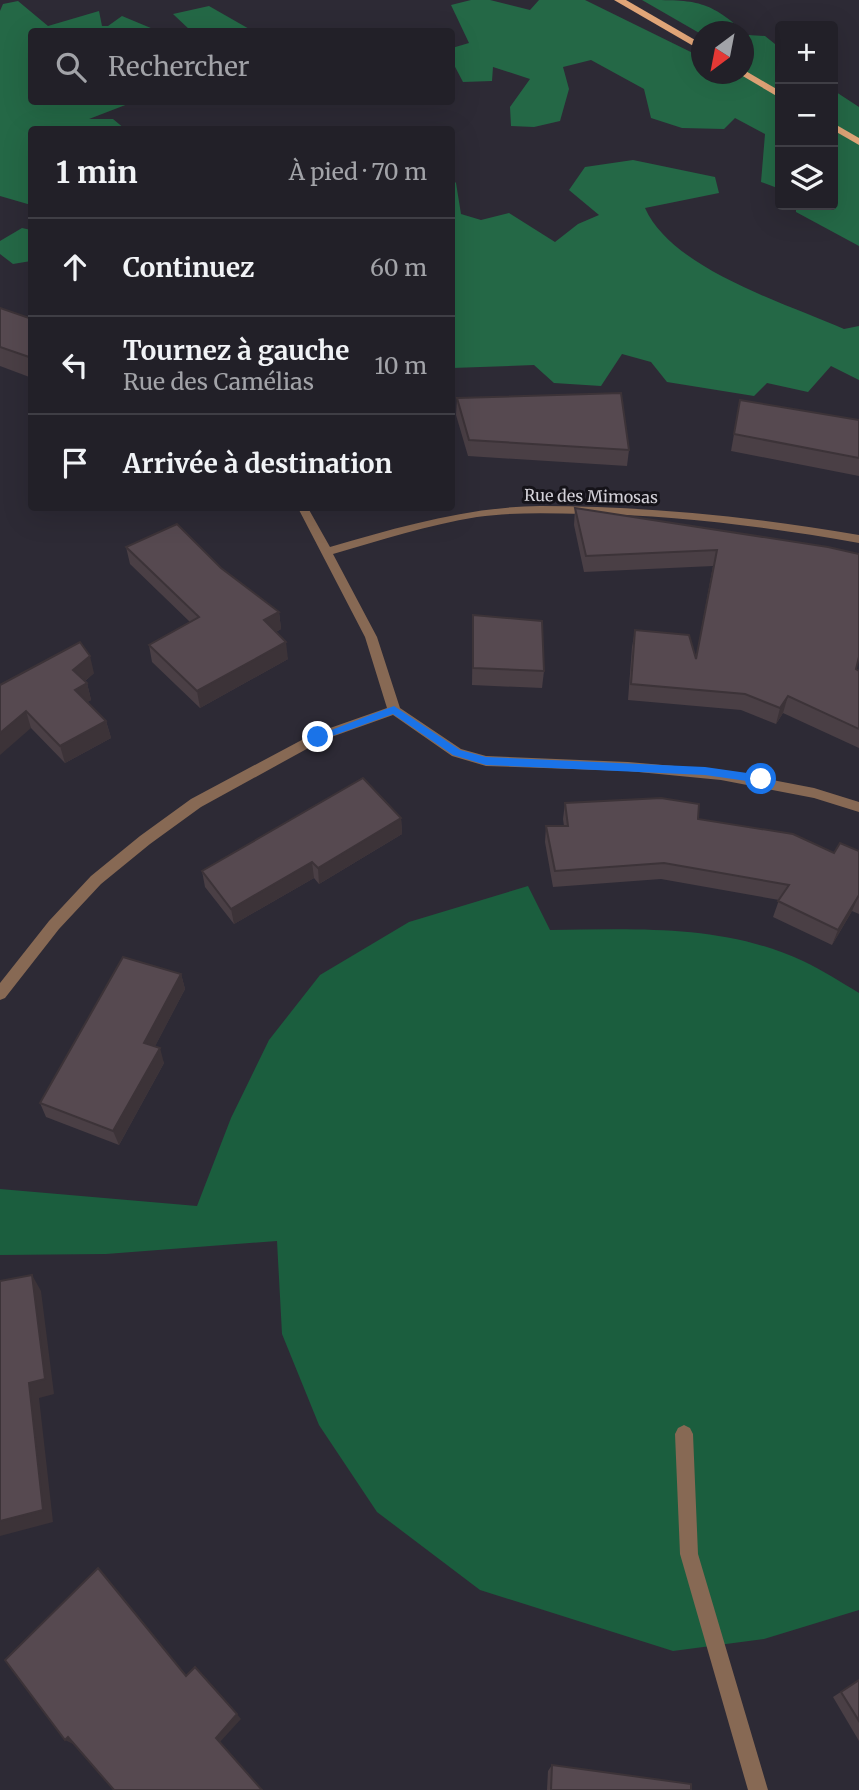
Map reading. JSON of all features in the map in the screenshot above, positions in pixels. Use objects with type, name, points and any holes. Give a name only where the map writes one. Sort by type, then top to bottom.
[{"type":"main road","points":[[619,0],[691,42]]},
{"type":"main road","points":[[754,79],[775,92]]},
{"type":"main road","points":[[838,130],[859,142]]},
{"type":"street","name":"Rue des Mimosas","points":[[327,552],[438,521],[477,513],[531,509],[642,510],[719,516],[859,539]]},
{"type":"street","points":[[305,511],[372,637],[394,710],[457,753],[486,761],[705,771],[817,792],[859,807]]},
{"type":"street","points":[[0,994],[54,925],[96,880],[155,832],[196,803],[318,737],[394,710]]},
{"type":"street","points":[[684,1434],[690,1554],[758,1790]]},
{"type":"green space","points":[[471,0],[490,0],[530,10],[539,0],[585,0],[691,52],[691,84],[754,84],[754,35],[765,36],[775,44],[775,187],[761,182],[765,134],[735,118],[724,129],[682,128],[651,118],[644,89],[591,60],[563,67],[569,89],[560,121],[534,127],[511,126],[510,107],[530,79],[493,67],[492,81],[463,82],[455,67],[455,47],[469,43],[451,5]]},
{"type":"green space","points":[[642,0],[701,4],[730,21],[691,21],[691,28]]},
{"type":"green space","points":[[18,1],[48,26],[99,11],[102,26],[108,26],[122,16],[151,28],[28,28],[28,105],[125,105],[89,119],[113,119],[121,126],[28,126],[28,204],[0,196],[0,11],[3,4]]},
{"type":"green space","points":[[209,6],[248,28],[188,28],[173,14]]},
{"type":"green space","points":[[838,93],[859,107],[859,246],[796,212],[838,210]]},
{"type":"green space","points":[[633,160],[715,177],[719,193],[645,208],[659,230],[679,249],[732,282],[844,329],[859,326],[859,380],[831,366],[808,392],[767,383],[754,396],[667,382],[651,362],[622,354],[601,386],[554,383],[534,365],[455,368],[455,182],[461,214],[481,220],[509,213],[555,242],[578,224],[599,215],[569,190],[585,167]]},
{"type":"green space","points":[[22,228],[28,229],[28,262],[13,264],[0,254],[0,241]]},
{"type":"green space","points":[[528,886],[550,930],[679,931],[742,940],[803,961],[859,993],[859,1610],[764,1639],[673,1651],[480,1590],[377,1512],[319,1425],[282,1334],[277,1241],[106,1254],[0,1255],[0,1189],[197,1206],[231,1118],[269,1040],[320,975],[409,922]]},
{"type":"building","points":[[0,308],[28,318],[28,357],[0,347]]},
{"type":"building","points":[[621,393],[629,450],[469,440],[457,398]]},
{"type":"building","points":[[740,400],[859,420],[859,458],[734,434]]},
{"type":"building","points":[[575,508],[859,554],[859,657],[856,669],[859,671],[859,729],[788,696],[780,708],[745,694],[631,684],[635,630],[689,635],[696,659],[717,550],[586,556]]},
{"type":"building","points":[[177,524],[221,568],[279,612],[264,620],[286,642],[197,691],[149,645],[199,617],[126,547]]},
{"type":"building","points":[[473,615],[542,621],[544,671],[473,668]]},
{"type":"building","points":[[80,642],[90,656],[73,670],[87,683],[75,690],[106,721],[60,746],[26,711],[0,733],[0,685]]},
{"type":"building","points":[[363,778],[401,818],[318,868],[312,862],[231,909],[202,871]]},
{"type":"building","points":[[661,798],[699,804],[698,819],[793,834],[834,853],[840,843],[859,851],[859,895],[838,930],[778,901],[789,885],[664,863],[555,871],[546,826],[568,826],[565,803]]},
{"type":"building","points":[[123,957],[181,974],[144,1043],[160,1048],[113,1131],[40,1103]]},
{"type":"building","points":[[32,1275],[45,1379],[29,1383],[43,1510],[0,1521],[0,1281]]},
{"type":"building","points":[[98,1568],[186,1676],[195,1667],[237,1714],[216,1738],[262,1790],[114,1790],[68,1737],[65,1740],[5,1660]]},
{"type":"building","points":[[859,1680],[859,1721],[841,1692]]},
{"type":"building","points":[[552,1765],[691,1784],[691,1790],[551,1790]]},
{"type":"route","points":[[318,737],[394,710],[457,753],[486,761],[634,766],[705,771],[761,779]]}]
